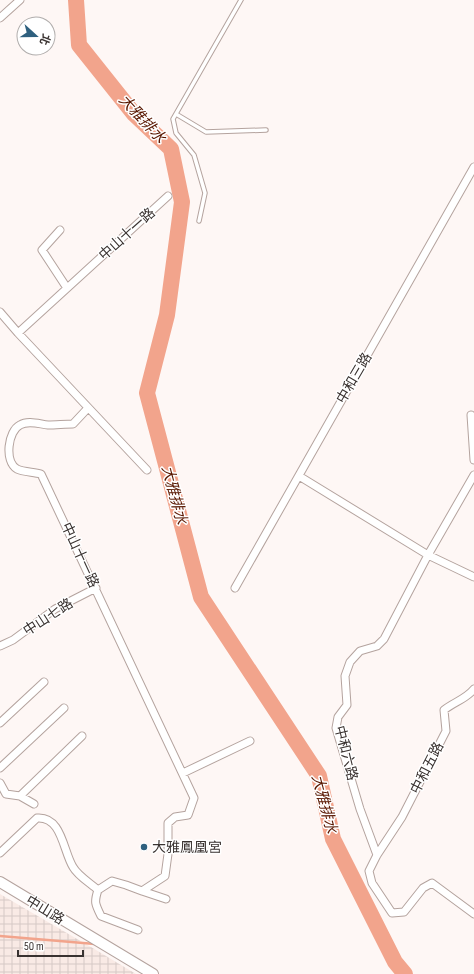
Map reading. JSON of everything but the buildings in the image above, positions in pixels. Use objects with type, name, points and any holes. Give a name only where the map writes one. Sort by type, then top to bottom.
[{"type":"main road","name":"中山路","points":[[0,882],[153,974]]},
{"type":"street","points":[[0,18],[20,0]]},
{"type":"street","name":"中和三路","points":[[235,588],[474,167]]},
{"type":"street","name":"中山十一路","points":[[18,333],[168,196]]},
{"type":"street","points":[[60,230],[42,250],[67,288]]},
{"type":"street","points":[[0,312],[147,470]]},
{"type":"street","name":"中山十一路","points":[[88,408],[73,424],[48,425],[33,422],[20,425],[14,430],[9,444],[9,458],[17,469],[41,474],[194,798],[188,815],[175,817],[168,823],[168,854],[165,876],[142,891]]},
{"type":"street","points":[[471,415],[474,460]]},
{"type":"street","name":"中和六路","points":[[377,855],[360,808],[336,728],[338,716],[347,705],[345,676],[350,662],[360,651],[376,646],[384,639],[428,555],[474,475]]},
{"type":"street","points":[[298,476],[428,555],[474,577]]},
{"type":"street","name":"中山七路","points":[[0,646],[13,640],[55,609],[96,588]]},
{"type":"street","points":[[0,723],[44,682]]},
{"type":"street","name":"中和五路","points":[[377,855],[402,817],[446,731],[444,710],[454,702],[462,699],[474,689]]},
{"type":"street","points":[[0,768],[64,708]]},
{"type":"street","points":[[20,796],[82,736]]},
{"type":"street","points":[[183,773],[250,741]]},
{"type":"street","points":[[0,784],[3,796],[20,796],[34,804]]},
{"type":"street","points":[[0,853],[37,818],[45,817],[60,833],[73,867],[98,890]]},
{"type":"street","points":[[377,855],[369,871],[372,883],[392,913],[404,912],[423,888],[432,883],[474,914]]},
{"type":"street","points":[[138,930],[101,916],[95,904],[98,890],[112,881],[166,899]]},
{"type":"lane","points":[[199,220],[205,193],[194,154],[176,133],[173,119],[241,0]]},
{"type":"lane","points":[[176,114],[206,132],[266,130]]},
{"type":"shaded area","points":[[0,894],[96,950],[136,974],[0,974]]},
{"type":"waterway","name":"大雅排水","points":[[76,0],[79,45],[134,114],[171,149],[182,202],[167,315],[147,393],[201,597],[319,776],[333,839],[395,962],[405,974]]},
{"type":"waterway","points":[[0,936],[95,944]]},
{"type":"place","name":"大雅鳳凰宮","points":[[144,847]]}]
